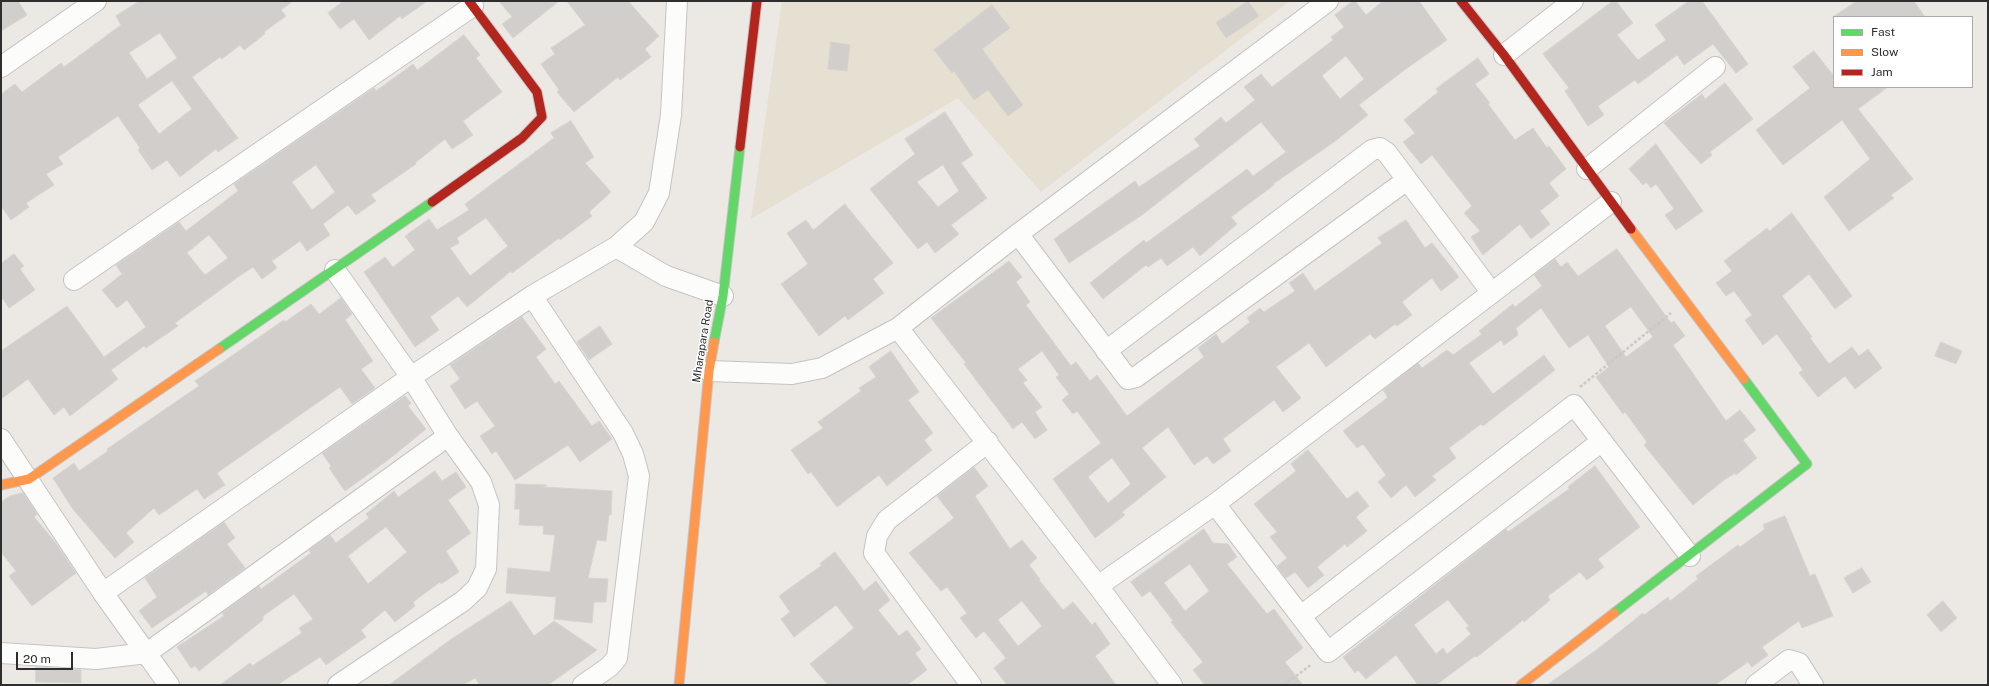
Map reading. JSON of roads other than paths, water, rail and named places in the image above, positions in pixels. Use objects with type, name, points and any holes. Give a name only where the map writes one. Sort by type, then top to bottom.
[{"type":"street","points":[[1,67],[96,1]]},
{"type":"street","points":[[103,594],[411,377],[532,296],[616,247],[644,222],[659,193],[671,115],[677,1]]},
{"type":"street","name":"Mharapara Road","points":[[679,685],[709,371],[723,296],[757,1]]},
{"type":"street","points":[[709,371],[792,374],[822,368],[898,328],[1018,234],[1328,1]]},
{"type":"street","points":[[1461,1],[1504,55],[1611,202],[1807,464],[1690,556],[1521,685]]},
{"type":"street","points":[[1504,55],[1573,1]]},
{"type":"street","points":[[1,485],[29,479],[335,270],[522,138],[542,117],[537,92],[471,3],[74,280]]},
{"type":"street","points":[[1587,169],[1715,67]]},
{"type":"street","points":[[1106,351],[1372,150],[1380,148],[1387,153],[1492,293]]},
{"type":"street","points":[[1018,234],[1128,379],[1136,377],[1407,180]]},
{"type":"street","points":[[1098,586],[1215,504],[1611,202]]},
{"type":"street","points":[[616,247],[666,276],[723,296]]},
{"type":"street","points":[[335,270],[411,377],[448,436],[481,482],[489,505],[486,568],[477,588],[463,602],[338,685]]},
{"type":"street","points":[[532,296],[623,434],[633,454],[639,476],[617,658],[609,667],[583,685]]},
{"type":"street","points":[[898,328],[988,442],[1172,685]]},
{"type":"street","points":[[1301,616],[1574,405],[1690,556]]},
{"type":"street","points":[[1,653],[96,659],[147,653],[448,436]]},
{"type":"street","points":[[1,439],[29,479],[103,594],[169,685]]},
{"type":"street","points":[[1215,504],[1328,652],[1602,441]]},
{"type":"street","points":[[971,685],[874,553],[877,536],[887,520],[988,442]]},
{"type":"street","points":[[1756,685],[1789,660],[1800,663],[1813,685]]}]
